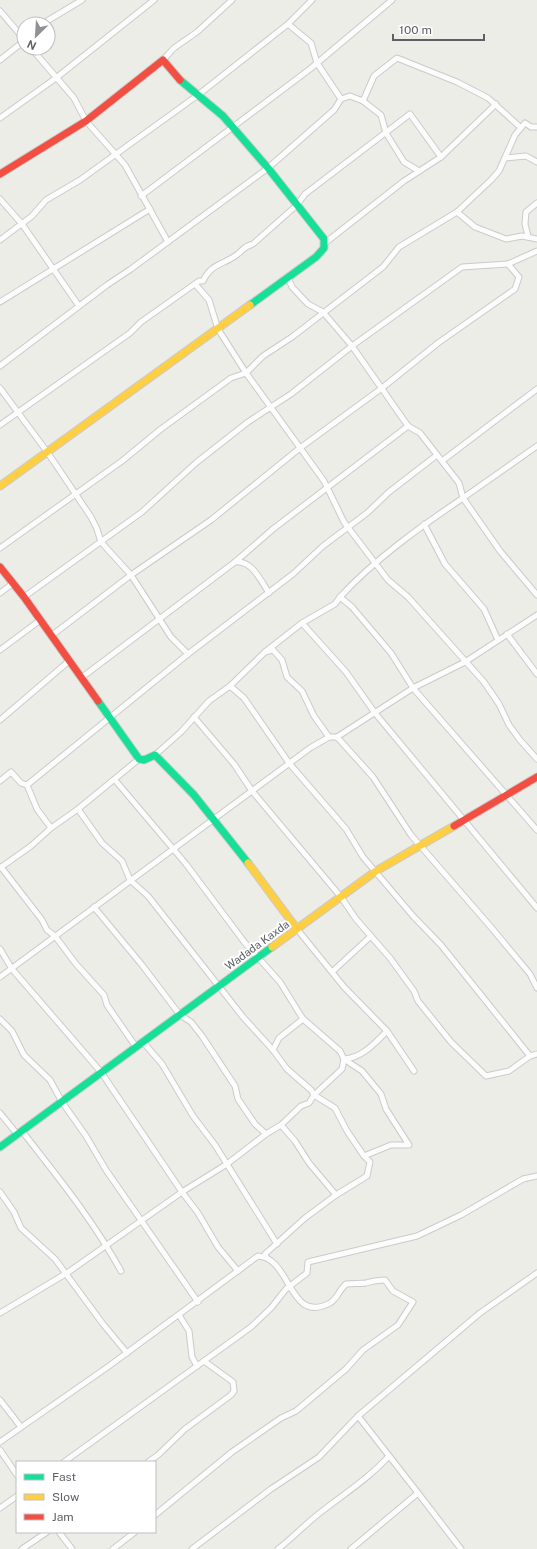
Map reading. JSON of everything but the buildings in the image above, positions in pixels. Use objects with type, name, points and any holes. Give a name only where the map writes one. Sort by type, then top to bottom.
[{"type":"street","points":[[55,16],[82,0]]},
{"type":"street","points":[[0,118],[56,78],[154,0]]},
{"type":"street","points":[[0,174],[86,121],[162,60],[174,48],[197,32],[232,0]]},
{"type":"street","points":[[302,0],[307,4]]},
{"type":"street","points":[[0,240],[32,216],[46,200],[80,180],[198,95],[288,24],[312,0]]},
{"type":"street","points":[[141,196],[317,63],[392,0]]},
{"type":"street","points":[[0,11],[16,30]]},
{"type":"street","points":[[288,24],[312,43],[317,63],[341,99]]},
{"type":"street","points":[[0,60],[16,47]]},
{"type":"street","points":[[38,56],[74,98],[86,121],[116,155],[132,177],[141,196],[168,242]]},
{"type":"street","points":[[363,101],[374,76],[397,58],[457,82],[496,104],[520,127]]},
{"type":"street","points":[[162,60],[198,95],[223,116],[268,168],[323,236],[325,243]]},
{"type":"street","points":[[0,366],[79,306],[268,168],[334,110],[341,99],[350,96],[363,101],[381,115],[386,133],[404,162],[419,172]]},
{"type":"street","points":[[0,486],[48,453],[316,257],[323,249],[325,243],[404,181],[441,157],[496,104]]},
{"type":"street","points":[[0,425],[17,411],[130,332],[140,322],[196,285],[199,281],[203,281],[215,265],[235,256],[244,247],[252,244],[297,205],[305,194],[410,114],[441,157]]},
{"type":"street","points":[[0,548],[122,461],[161,428],[232,378],[246,373],[263,356],[292,337],[383,267],[399,247],[457,212],[499,171],[520,127],[525,123],[531,127],[537,127]]},
{"type":"street","points":[[505,158],[526,156],[537,162]]},
{"type":"street","points":[[0,199],[22,224],[79,306]]},
{"type":"street","points":[[528,236],[524,224],[526,212],[537,202]]},
{"type":"street","points":[[0,302],[150,209]]},
{"type":"street","points":[[457,212],[475,228],[506,239],[528,236],[537,239]]},
{"type":"street","points":[[24,597],[142,512],[197,462],[248,422],[270,408],[352,346],[462,267],[508,264],[537,251]]},
{"type":"street","points":[[51,636],[131,575],[211,520],[300,448],[382,388],[438,343],[515,290],[519,277],[508,264]]},
{"type":"street","points":[[288,277],[292,287],[308,304],[323,312],[352,346],[408,426],[420,433],[459,483],[462,498],[500,551],[537,595]]},
{"type":"street","points":[[196,285],[209,300],[218,328],[246,373],[327,487],[348,528],[388,580],[408,597],[484,682],[499,704],[513,730],[537,759]]},
{"type":"street","points":[[0,388],[48,453],[97,529],[101,542],[131,575],[171,637],[188,654]]},
{"type":"street","points":[[442,461],[537,389]]},
{"type":"street","points":[[81,678],[235,562],[273,529],[408,426]]},
{"type":"street","points":[[0,567],[12,584],[24,597],[39,621],[109,719],[139,759],[144,760],[155,755],[181,732],[209,701],[230,686],[265,652],[302,623],[335,604],[347,588],[424,524],[537,446]]},
{"type":"street","points":[[27,785],[188,654],[269,593],[323,546],[348,528],[389,492],[437,455]]},
{"type":"street","points":[[424,524],[445,564],[484,609],[498,640]]},
{"type":"street","points":[[235,562],[241,561],[247,564],[254,571],[269,593]]},
{"type":"street","points":[[0,593],[12,584]]},
{"type":"street","points":[[340,597],[352,607],[391,653],[413,688],[537,830]]},
{"type":"street","points":[[0,977],[289,763],[329,737],[337,737],[413,688],[465,662],[537,615]]},
{"type":"street","points":[[0,650],[39,621]]},
{"type":"street","points":[[302,623],[346,672],[375,713],[537,908]]},
{"type":"street","points":[[507,634],[537,674]]},
{"type":"street","points":[[265,652],[273,650],[282,660],[287,677],[302,691],[314,716],[329,737]]},
{"type":"street","points":[[0,720],[69,661]]},
{"type":"street","points":[[230,686],[244,698],[289,763],[346,829],[363,857],[413,916],[441,945],[530,1056]]},
{"type":"street","points":[[194,717],[225,751],[252,790],[341,897],[356,919],[390,958],[410,984],[418,1001],[451,1042],[486,1076],[508,1071],[530,1056],[537,1054]]},
{"type":"street","points":[[337,737],[373,777],[402,823],[530,974],[537,988]]},
{"type":"street","points":[[155,755],[169,768],[214,819],[297,929],[332,972],[387,1031],[414,1071]]},
{"type":"street","points":[[136,1047],[107,1005],[104,994],[76,964],[55,936],[47,930],[42,920],[0,868],[31,846],[51,828],[78,810],[139,759]]},
{"type":"street","points":[[0,781],[11,772],[21,783],[27,785],[37,809],[51,828]]},
{"type":"street","name":"Wadada Kaxda","points":[[0,1147],[376,871],[537,777]]},
{"type":"street","points":[[115,780],[173,849],[245,943],[280,982],[303,1019],[332,1043],[340,1051],[344,1059],[362,1071],[381,1094],[386,1108],[409,1144],[391,1145],[364,1156]]},
{"type":"street","points":[[78,810],[102,843],[122,861],[130,880],[148,896],[287,1069],[311,1090],[314,1095],[335,1108],[364,1156],[370,1162],[367,1176],[336,1195],[305,1218],[265,1254],[266,1257]]},
{"type":"street","points":[[94,907],[152,976],[180,1015],[191,1022],[202,1036],[235,1086],[238,1099],[256,1124],[266,1134]]},
{"type":"street","points":[[332,972],[371,936]]},
{"type":"street","points":[[0,949],[12,969],[101,1072],[204,1222],[218,1247],[238,1271]]},
{"type":"street","points":[[0,1019],[12,1031],[24,1056],[50,1080],[62,1102],[140,1220],[198,1302]]},
{"type":"street","points":[[273,1050],[279,1038],[303,1019]]},
{"type":"street","points":[[344,1059],[354,1058],[371,1047],[387,1031]]},
{"type":"street","points":[[143,1042],[162,1064],[193,1116],[227,1164],[277,1244]]},
{"type":"street","points":[[0,1313],[67,1273],[140,1220],[227,1164],[266,1134],[281,1125],[301,1106],[309,1103],[314,1095],[342,1069],[344,1059]]},
{"type":"street","points":[[0,1113],[19,1133],[82,1209],[107,1244],[122,1270]]},
{"type":"street","points":[[281,1125],[295,1141],[309,1163],[336,1195]]},
{"type":"street","points":[[65,1461],[251,1327],[271,1308],[286,1289],[291,1287],[306,1273],[308,1262],[417,1236],[461,1215],[523,1179],[537,1176]]},
{"type":"street","points":[[0,1192],[14,1212],[21,1228],[55,1259],[67,1273],[103,1324],[127,1353]]},
{"type":"street","points":[[0,1442],[198,1302],[258,1256],[266,1257],[277,1267],[291,1287],[294,1296],[308,1306],[320,1307],[338,1297],[346,1284],[385,1280],[393,1291],[413,1302],[398,1325],[363,1350],[346,1368],[296,1410],[281,1418],[232,1452],[156,1514]]},
{"type":"street","points":[[192,1549],[271,1489],[319,1458],[358,1416],[480,1313],[537,1273]]},
{"type":"street","points":[[179,1315],[189,1331],[192,1356],[196,1366]]},
{"type":"street","points":[[149,1461],[158,1455],[185,1429],[231,1395],[234,1391],[232,1382],[204,1360]]},
{"type":"street","points":[[0,1400],[21,1427]]},
{"type":"street","points":[[358,1416],[461,1549]]},
{"type":"street","points":[[0,1450],[16,1474]]},
{"type":"street","points":[[278,1549],[296,1536],[323,1510],[378,1468],[389,1456]]},
{"type":"street","points":[[351,1549],[418,1493]]},
{"type":"street","points":[[0,1508],[16,1497]]},
{"type":"street","points":[[22,1549],[46,1533]]},
{"type":"street","points":[[60,1533],[72,1549]]},
{"type":"street","points":[[113,1549],[134,1533]]},
{"type":"traffic: fast","points":[[180,80],[223,116],[268,168],[324,239],[324,248],[316,257],[250,305]]},
{"type":"traffic: fast","points":[[98,701],[139,759],[144,760],[155,755],[194,795],[248,863]]},
{"type":"traffic: fast","points":[[0,1147],[272,947]]},
{"type":"traffic: slow","points":[[0,486],[250,305]]},
{"type":"traffic: slow","points":[[272,947],[376,871],[454,826]]},
{"type":"traffic: slow","points":[[248,863],[297,929]]},
{"type":"traffic: jam","points":[[0,174],[86,121],[163,60],[180,80]]},
{"type":"traffic: jam","points":[[0,567],[24,597],[98,701]]},
{"type":"traffic: jam","points":[[454,826],[537,777]]}]
